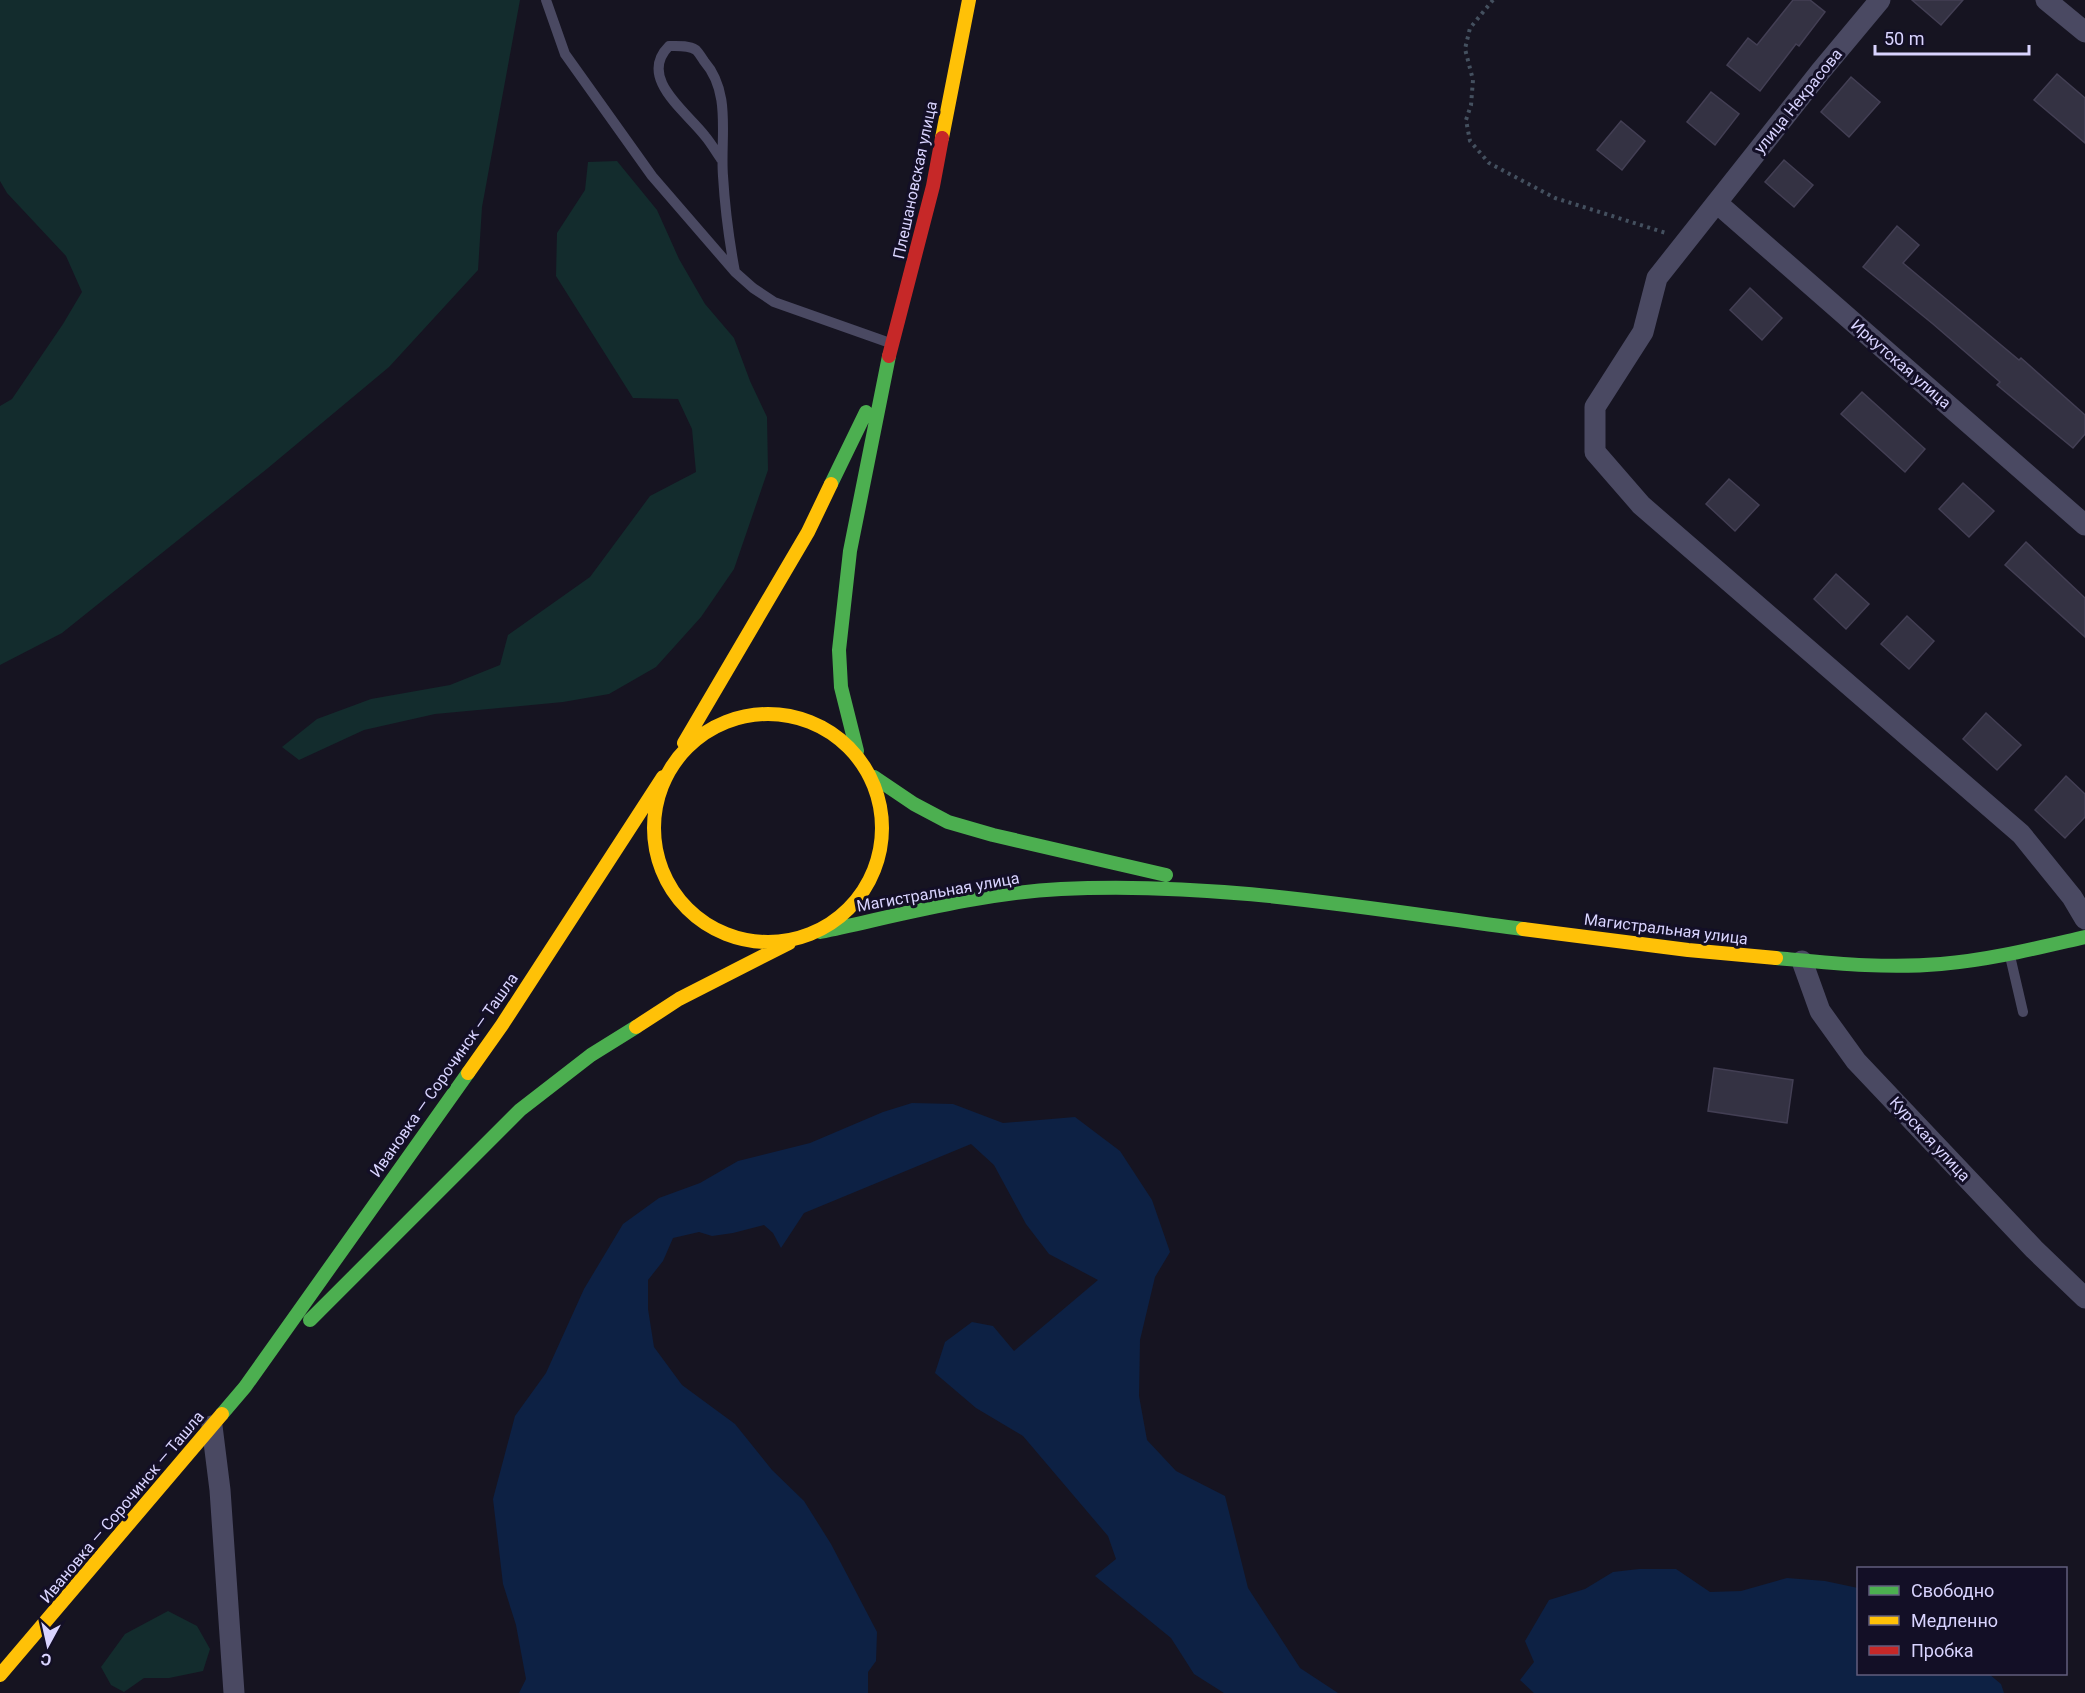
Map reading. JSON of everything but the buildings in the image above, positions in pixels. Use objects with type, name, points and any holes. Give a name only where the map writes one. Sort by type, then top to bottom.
[{"type":"main road","name":"Плешановская улица","points":[[887,366],[933,186],[969,0]]},
{"type":"main road","points":[[856,751],[841,687],[839,640],[850,551],[887,366]]},
{"type":"main road","points":[[676,755],[808,532],[887,366]]},
{"type":"main road","name":"Ивановка — Сорочинск — Ташла","points":[[0,1675],[245,1387],[434,1194],[520,1110],[591,1055],[679,999],[792,942],[820,932],[848,910],[865,886],[875,861],[880,823],[880,805],[874,777],[856,751],[830,733],[800,721],[768,715],[736,719],[707,731],[676,755],[501,1025],[245,1387]]},
{"type":"main road","name":"Ивановка — Сорочинск — Ташла","points":[[663,777],[655,812],[654,844],[662,872],[677,898],[699,920],[724,933],[756,941],[792,942]]},
{"type":"main road","name":"Магистральная улица","points":[[874,777],[914,804],[948,822],[993,835],[1242,892]]},
{"type":"main road","name":"Магистральная улица","points":[[820,932],[962,901],[1059,889],[1126,887],[1242,892],[1688,950],[1869,966],[1940,964],[2009,955],[2085,938]]},
{"type":"street","name":"улица Некрасова","points":[[1881,0],[1820,72],[1657,278],[1643,332],[1595,407],[1595,452],[1641,504],[2021,834],[2072,897],[2085,920]]},
{"type":"street","points":[[2046,0],[2085,32]]},
{"type":"street","name":"Иркутская улица","points":[[1717,203],[2085,525]]},
{"type":"street","name":"Курская улица","points":[[1802,961],[1820,1011],[1856,1061],[2034,1249],[2085,1298]]},
{"type":"street","points":[[212,1426],[220,1490],[234,1693]]},
{"type":"lane","points":[[546,0],[565,54],[652,177],[735,272],[774,302],[893,344]]},
{"type":"lane","points":[[721,159],[705,135],[674,102],[661,82],[658,68],[661,54],[669,46],[682,46],[695,50],[711,69],[721,92],[723,128],[721,159],[725,220],[735,272]]},
{"type":"lane","points":[[2009,955],[2023,1012]]},
{"type":"path","points":[[1493,0],[1470,28],[1465,49],[1473,80],[1471,105],[1466,120],[1470,141],[1489,163],[1555,198],[1686,240]]},
{"type":"green space","points":[[0,0],[520,0],[482,207],[478,270],[389,367],[268,468],[62,633],[0,665],[0,406],[12,399],[82,292],[66,256],[7,193],[0,181]]},
{"type":"green space","points":[[617,161],[657,210],[679,259],[705,304],[734,338],[750,381],[767,417],[768,470],[734,569],[701,617],[656,667],[609,694],[563,702],[435,714],[364,730],[299,760],[282,747],[317,719],[371,699],[450,685],[500,665],[508,635],[590,577],[650,496],[696,472],[692,429],[678,399],[633,398],[556,276],[557,233],[585,190],[588,162]]},
{"type":"green space","points":[[168,1611],[197,1626],[210,1649],[203,1671],[169,1678],[144,1678],[124,1692],[111,1685],[101,1667],[125,1634]]},
{"type":"water","points":[[912,1103],[953,1104],[1003,1123],[1075,1117],[1120,1151],[1152,1200],[1170,1252],[1155,1277],[1140,1340],[1139,1396],[1147,1440],[1176,1471],[1225,1496],[1248,1588],[1300,1668],[1338,1693],[1224,1693],[1194,1674],[1171,1638],[1095,1576],[1116,1559],[1108,1536],[1023,1436],[976,1408],[935,1373],[945,1342],[972,1322],[993,1326],[1014,1351],[1098,1280],[1049,1254],[1026,1224],[994,1165],[971,1144],[804,1213],[781,1248],[773,1233],[764,1225],[712,1236],[699,1232],[673,1238],[663,1261],[648,1280],[648,1309],[654,1347],[682,1385],[735,1424],[772,1470],[804,1501],[831,1544],[877,1632],[876,1661],[868,1672],[868,1693],[519,1693],[526,1679],[516,1625],[503,1584],[493,1499],[515,1416],[546,1373],[584,1289],[623,1224],[659,1198],[700,1183],[738,1161],[810,1143],[883,1112]]},
{"type":"water","points":[[1676,1569],[1710,1592],[1741,1591],[1787,1578],[1825,1581],[1857,1588],[1857,1675],[1990,1675],[2001,1684],[2004,1693],[1534,1693],[1520,1680],[1534,1662],[1525,1641],[1549,1600],[1585,1589],[1613,1572]]},
{"type":"traffic: fast","points":[[857,751],[841,687],[839,650],[850,551],[889,356]]},
{"type":"traffic: fast","points":[[831,484],[866,412]]},
{"type":"traffic: fast","points":[[874,777],[914,804],[948,822],[993,835],[1166,875]]},
{"type":"traffic: fast","points":[[820,932],[1000,895],[1061,889],[1119,888],[1177,889],[1293,898],[1523,929]]},
{"type":"traffic: fast","points":[[1776,958],[1879,966],[1941,964],[1995,957],[2085,937]]},
{"type":"traffic: fast","points":[[310,1320],[520,1110],[591,1055],[636,1027]]},
{"type":"traffic: fast","points":[[222,1414],[245,1387],[468,1073]]},
{"type":"traffic: slow","points":[[942,138],[969,0]]},
{"type":"traffic: slow","points":[[684,743],[808,532],[831,484]]},
{"type":"traffic: slow","points":[[768,714],[790,716],[812,723],[831,733],[849,747],[863,765],[873,784],[880,806],[882,828],[880,850],[873,872],[863,891],[849,909],[831,923],[812,933],[790,940],[768,942],[746,940],[724,933],[705,923],[687,909],[673,891],[663,872],[656,850],[654,828],[656,806],[663,784],[673,765],[687,747],[705,733],[724,723],[746,716],[768,714]]},
{"type":"traffic: slow","points":[[468,1073],[502,1025],[663,777]]},
{"type":"traffic: slow","points":[[1523,929],[1688,950],[1776,958]]},
{"type":"traffic: slow","points":[[636,1027],[679,999],[789,943]]},
{"type":"traffic: slow","points":[[0,1675],[222,1414]]},
{"type":"traffic: jam","points":[[889,356],[933,186],[942,138]]}]
